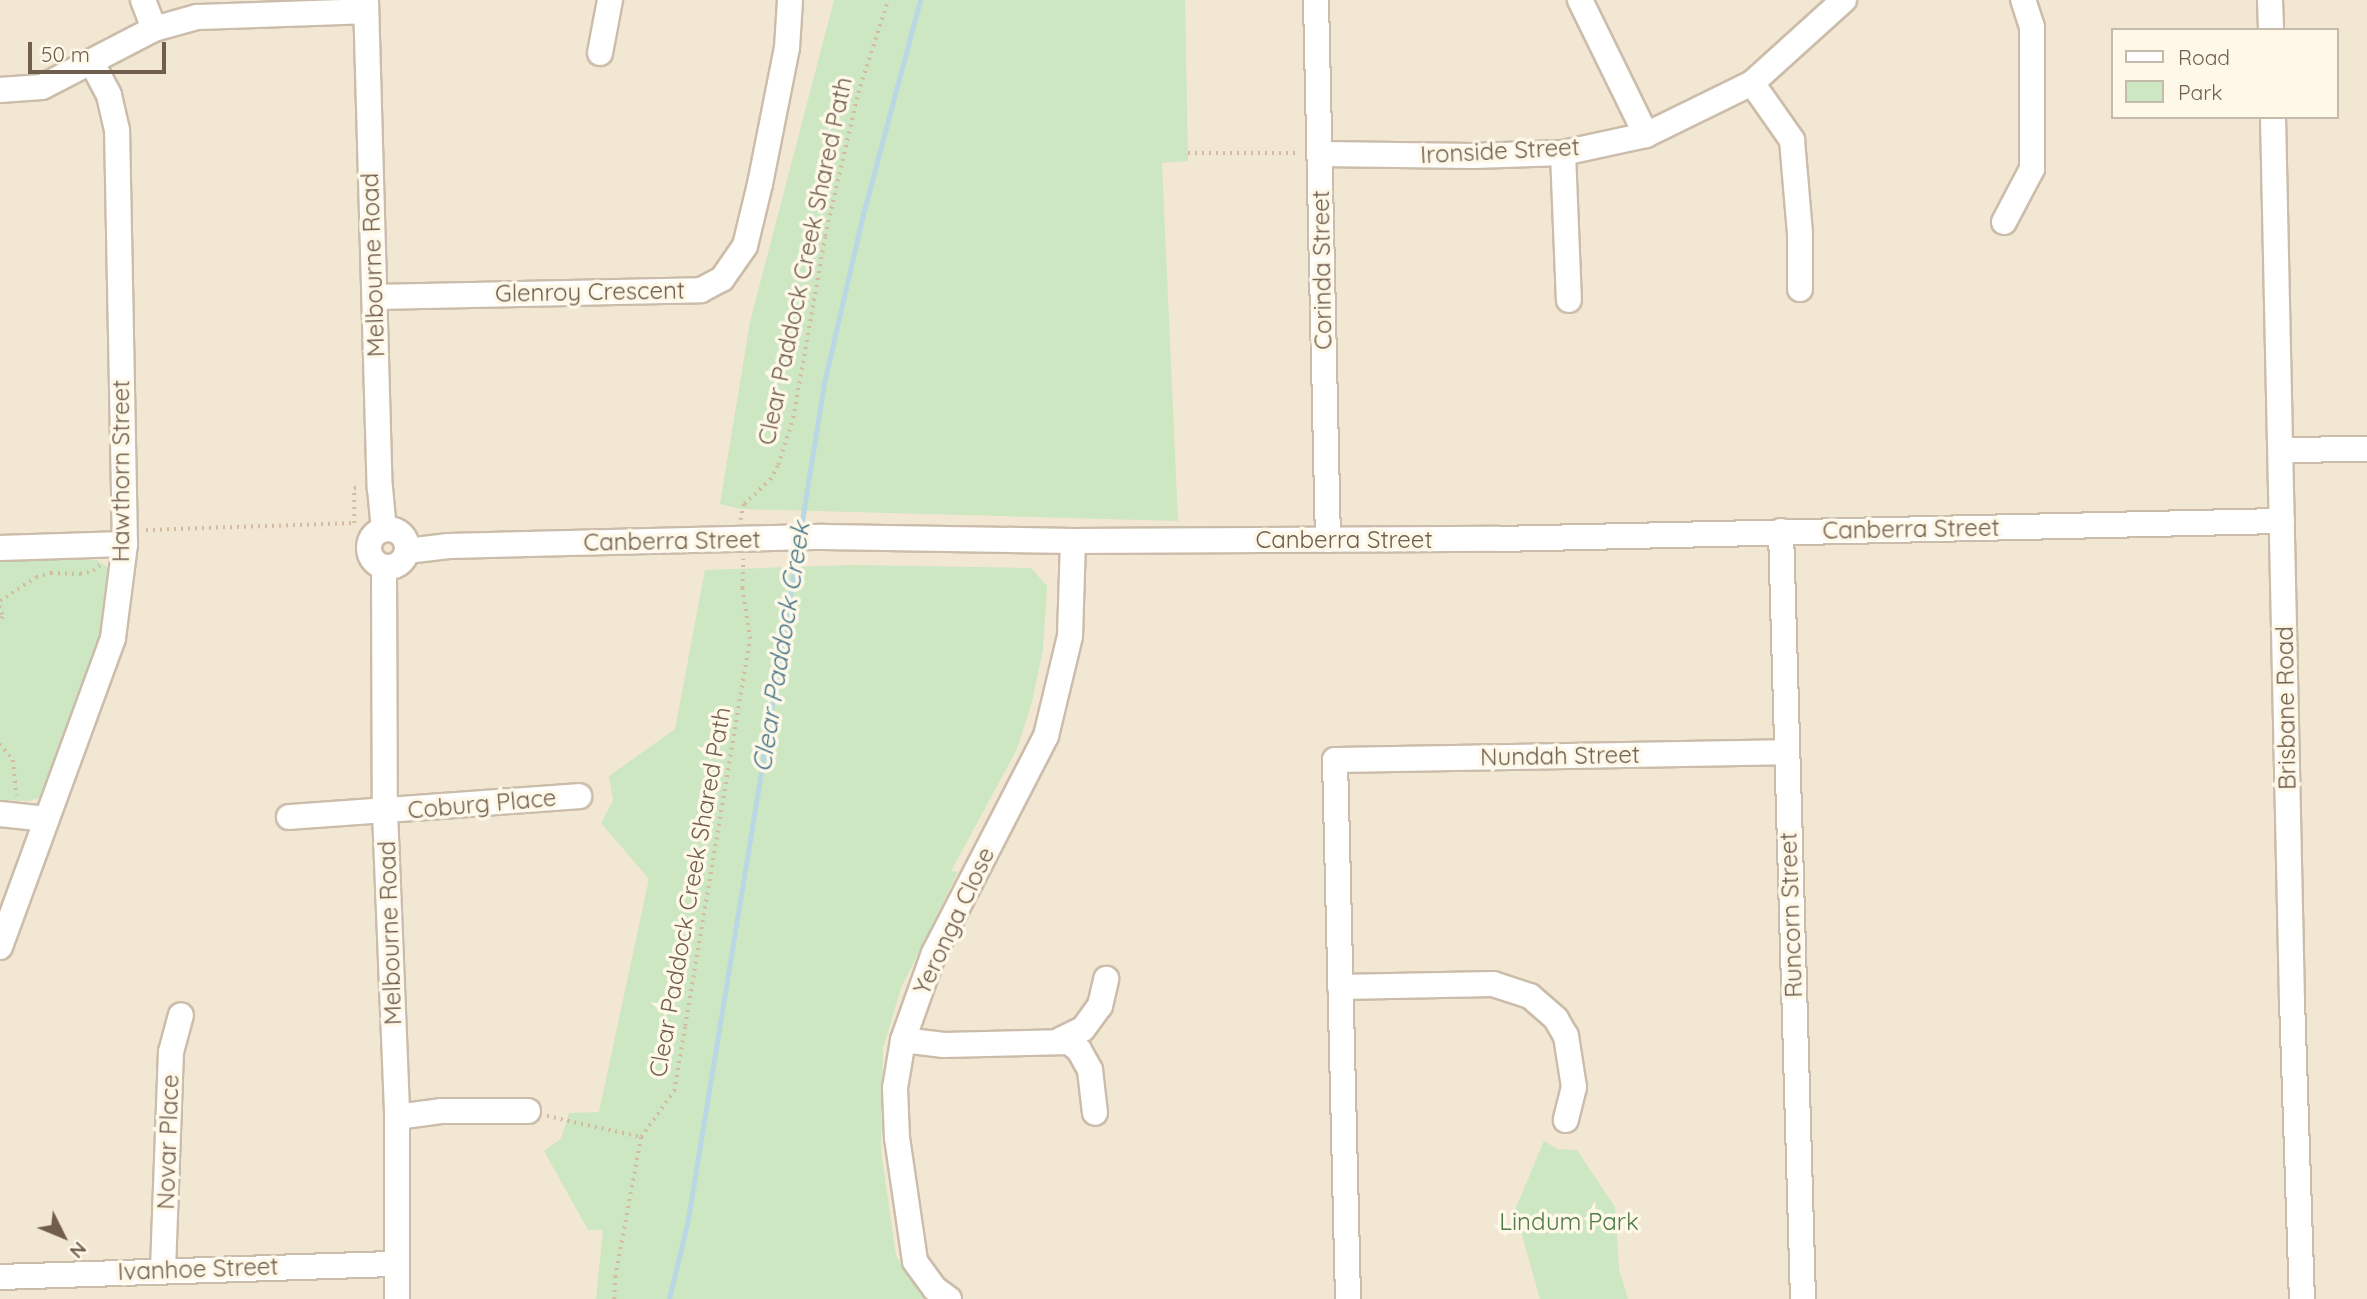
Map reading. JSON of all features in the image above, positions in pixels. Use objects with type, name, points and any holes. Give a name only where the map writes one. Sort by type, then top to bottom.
[{"type":"street","points":[[143,0],[154,29]]},
{"type":"street","points":[[600,53],[610,0]]},
{"type":"street","name":"Glenroy Crescent","points":[[374,297],[701,289],[722,279],[745,246],[787,48],[790,0]]},
{"type":"street","name":"Corinda Street","points":[[1316,0],[1328,540]]},
{"type":"street","points":[[1580,0],[1646,135]]},
{"type":"street","name":"Ironside Street","points":[[1320,154],[1474,156],[1563,153],[1646,135],[1752,83],[1844,0]]},
{"type":"street","points":[[2004,222],[2032,169],[2032,27],[2022,0]]},
{"type":"street","points":[[2270,0],[2271,28]]},
{"type":"street","points":[[0,90],[42,87],[92,64],[154,29],[197,17],[366,5]]},
{"type":"street","name":"Melbourne Road","points":[[366,5],[380,488],[384,530]]},
{"type":"street","name":"Hawthorn Street","points":[[0,947],[113,638],[125,544],[117,130],[109,95],[92,64]]},
{"type":"street","points":[[1752,83],[1792,140],[1800,233],[1800,289]]},
{"type":"street","name":"Brisbane Road","points":[[2273,119],[2302,1299]]},
{"type":"street","points":[[1563,153],[1569,300]]},
{"type":"street","points":[[2281,450],[2367,449]]},
{"type":"street","name":"Canberra Street","points":[[408,551],[449,546],[824,537],[1073,541],[1498,539],[2281,521]]},
{"type":"street","points":[[384,530],[398,531],[404,536],[408,551],[399,564],[384,567],[377,564],[369,551],[372,538],[384,530]]},
{"type":"street","name":"Runcorn Street","points":[[1781,531],[1803,1299]]},
{"type":"street","name":"Yeronga Close","points":[[949,1299],[935,1289],[915,1261],[897,1138],[895,1101],[903,1040],[934,953],[1046,736],[1070,636],[1073,541]]},
{"type":"street","points":[[0,548],[125,544]]},
{"type":"street","name":"Melbourne Road","points":[[384,567],[385,812],[397,1117],[397,1299]]},
{"type":"street","name":"Nundah Street","points":[[1340,987],[1335,760],[1786,752]]},
{"type":"street","name":"Coburg Place","points":[[289,817],[579,796]]},
{"type":"street","points":[[8,814],[47,819]]},
{"type":"street","points":[[1060,1040],[1083,1030],[1100,1006],[1106,979]]},
{"type":"street","points":[[1348,1299],[1340,987],[1493,984],[1530,996],[1556,1019],[1566,1036],[1574,1087],[1566,1120]]},
{"type":"street","name":"Novar Place","points":[[163,1269],[171,1052],[181,1015]]},
{"type":"street","points":[[903,1040],[944,1045],[1060,1040],[1069,1042],[1079,1050],[1090,1070],[1096,1113]]},
{"type":"street","points":[[397,1117],[440,1111],[528,1111]]},
{"type":"street","name":"Ivanhoe Street","points":[[0,1277],[163,1269],[396,1264]]},
{"type":"path","name":"Clear Paddock Creek Shared Path","points":[[740,520],[744,504],[770,480],[778,465],[793,418],[825,236],[858,93],[888,0]]},
{"type":"path","points":[[1188,153],[1320,154]]},
{"type":"path","points":[[146,523],[146,532],[354,523],[354,488],[380,488]]},
{"type":"path","name":"Clear Paddock Creek Shared Path","points":[[614,1299],[615,1277],[641,1137],[674,1091],[750,639],[742,588],[743,562]]},
{"type":"path","points":[[0,623],[3,618],[0,604],[36,577],[51,573],[93,572],[101,563]]},
{"type":"path","points":[[0,744],[13,760],[18,779],[8,814]]},
{"type":"path","points":[[528,1111],[641,1137]]},
{"type":"shaded area","points":[[0,0],[2367,0],[2367,1299],[0,1299]]},
{"type":"green space","points":[[834,0],[1185,0],[1188,161],[1162,163],[1178,521],[741,509],[720,504],[750,322]]},
{"type":"green space","points":[[0,560],[97,560],[111,570],[103,631],[42,797],[29,801],[0,800]]},
{"type":"green space","points":[[853,565],[1031,568],[1047,586],[1043,649],[1032,702],[1017,749],[951,871],[958,872],[901,988],[883,1048],[881,1151],[896,1256],[923,1299],[596,1299],[603,1230],[588,1230],[544,1151],[561,1139],[569,1113],[599,1112],[649,879],[601,823],[613,801],[609,776],[675,729],[705,570]]},
{"type":"green space","name":"Lindum Park","points":[[1544,1141],[1558,1149],[1577,1150],[1615,1207],[1619,1269],[1628,1299],[1540,1299],[1515,1210]]},
{"type":"waterway","name":"Clear Paddock Creek","points":[[800,533],[824,383],[862,218],[920,0]]},
{"type":"waterway","name":"Clear Paddock Creek","points":[[669,1299],[688,1219],[798,546]]}]
